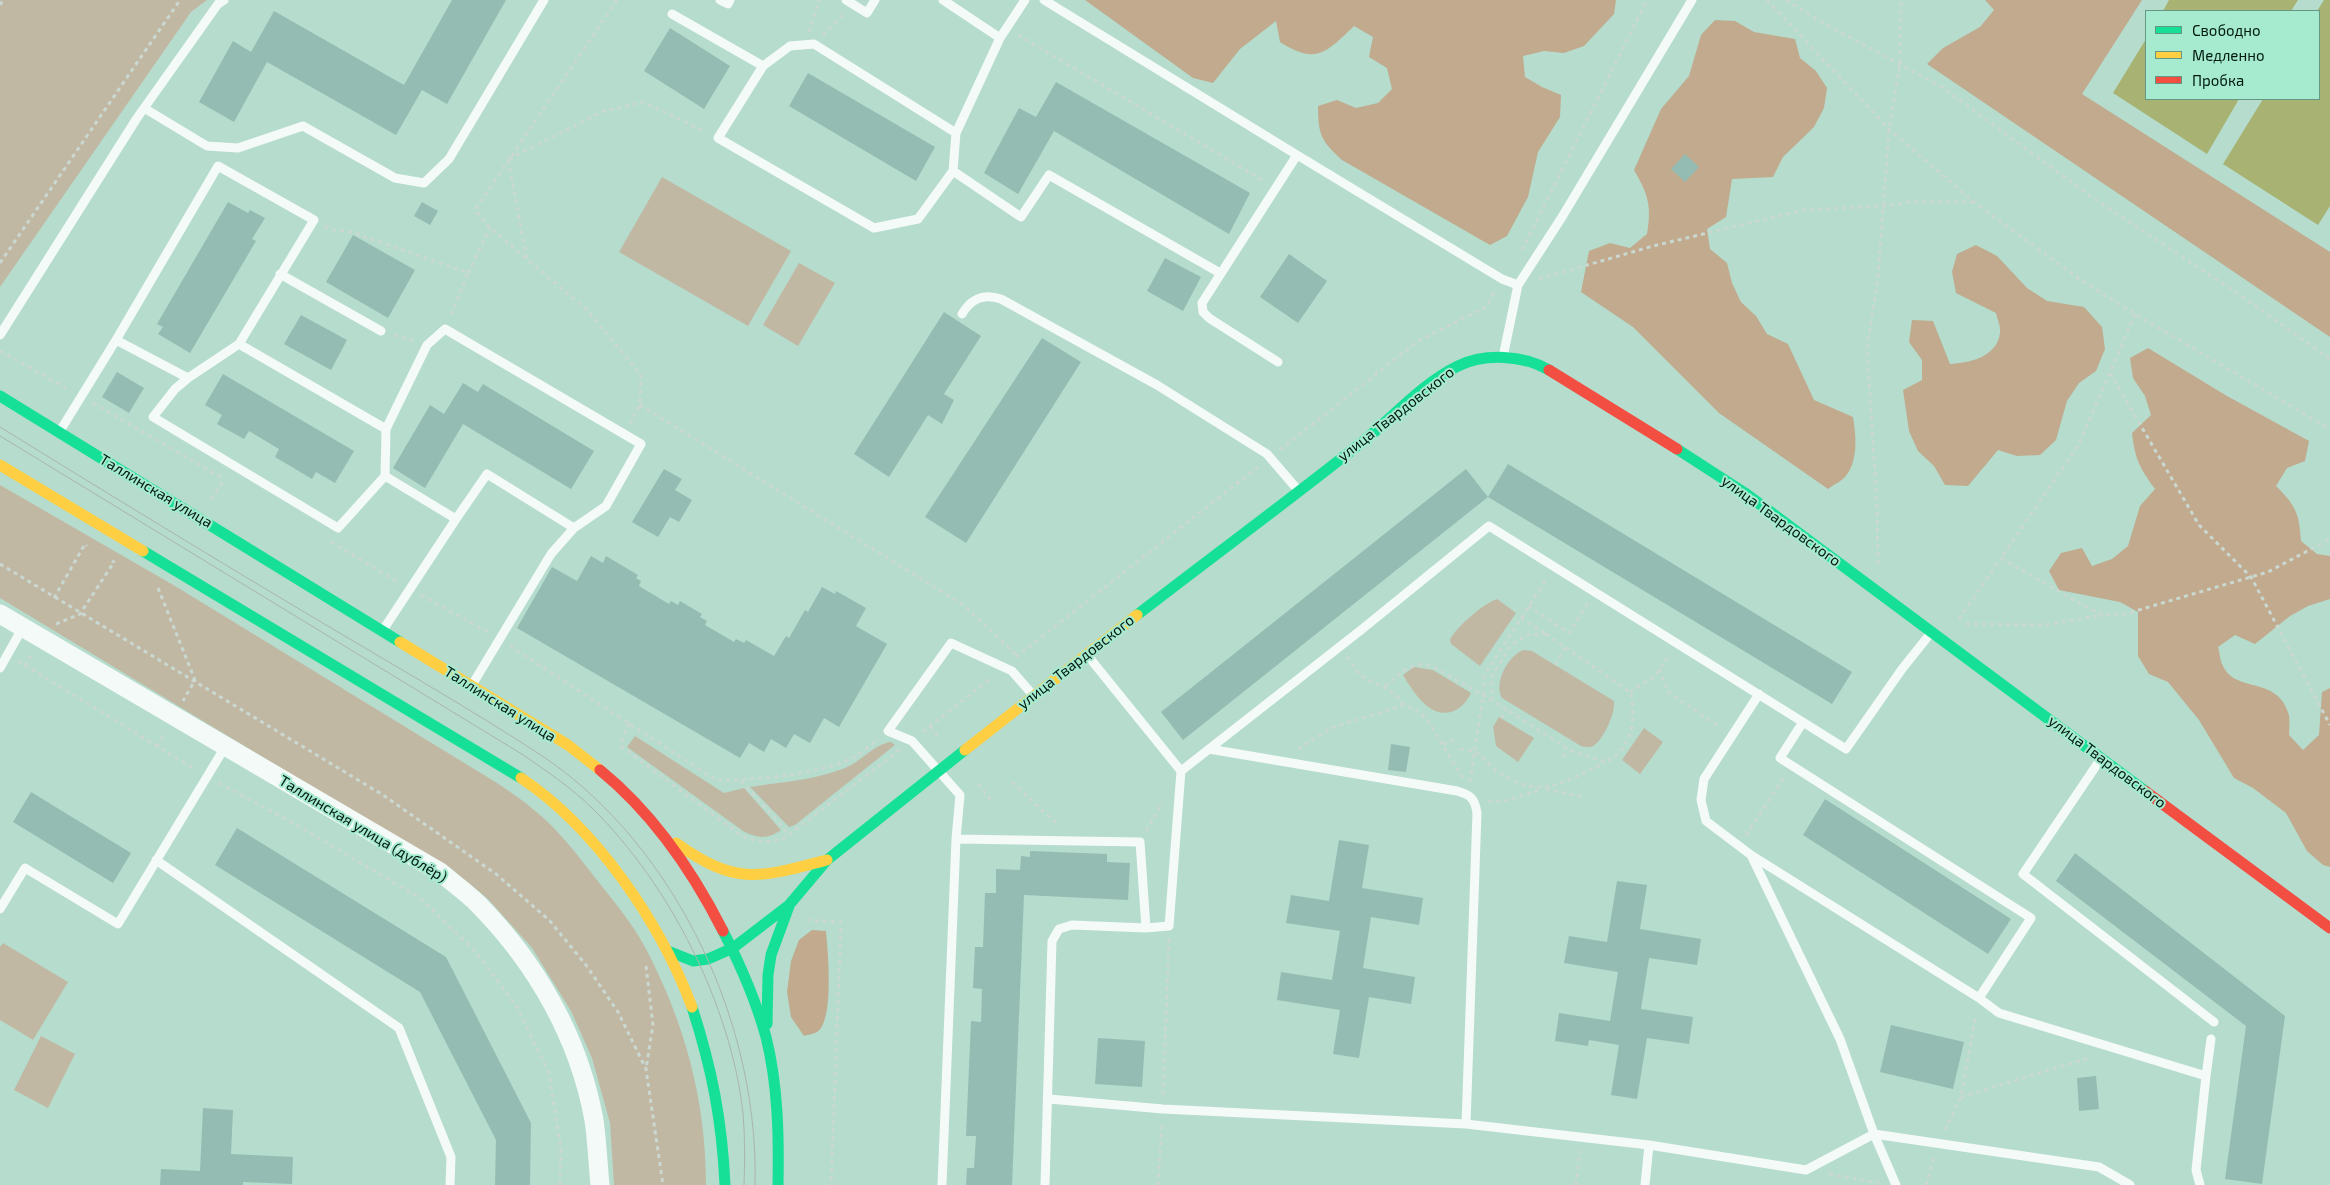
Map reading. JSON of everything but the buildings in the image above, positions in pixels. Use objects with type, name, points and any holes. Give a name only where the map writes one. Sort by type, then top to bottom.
[{"type":"main road","name":"улица Твардовского","points":[[668,951],[684,960],[693,961],[708,960],[732,948],[789,905],[826,860],[1086,654],[1297,489],[1366,439],[1451,370],[1482,358],[1524,360],[1553,372],[1698,461],[1745,493],[2330,928]]},
{"type":"main road","name":"Таллинская улица","points":[[0,396],[587,759],[620,788],[662,831],[717,919],[732,948],[767,1040],[775,1094],[778,1185]]},
{"type":"main road","points":[[0,465],[530,784],[568,816],[608,861],[638,901],[668,951],[695,1014],[709,1062],[720,1116],[725,1185]]},
{"type":"main road","points":[[662,831],[708,866],[733,875],[766,876],[826,860]]},
{"type":"main road","points":[[767,1040],[770,964],[774,944],[789,905]]},
{"type":"street","name":"Таллинская улица (дублёр)","points":[[0,614],[440,872],[478,904],[530,967],[562,1018],[582,1069],[594,1121],[600,1185]]},
{"type":"lane","points":[[0,335],[144,108],[218,4],[224,0]]},
{"type":"lane","points":[[144,108],[207,146],[238,148],[303,126],[395,178],[424,183],[449,159],[544,0]]},
{"type":"lane","points":[[720,0],[728,4],[730,0]]},
{"type":"lane","points":[[850,2],[867,13],[875,0]]},
{"type":"lane","points":[[943,0],[1000,38]]},
{"type":"lane","points":[[956,133],[809,44],[790,46],[763,66],[718,138],[874,228],[918,219],[952,171],[956,133],[1000,38],[1025,0]]},
{"type":"lane","points":[[1044,0],[1502,279],[1518,285]]},
{"type":"lane","points":[[1503,358],[1518,285],[1567,208],[1692,0]]},
{"type":"lane","points":[[672,14],[763,66]]},
{"type":"lane","points":[[1278,362],[1203,312],[1202,303],[1297,155]]},
{"type":"lane","points":[[59,432],[82,397],[218,166],[314,220],[239,344],[188,378],[175,389],[153,417],[338,528],[385,476],[386,429],[427,345],[445,328],[641,444],[606,506],[574,528],[551,554],[501,640],[471,686]]},
{"type":"lane","points":[[952,171],[1021,217],[1049,175],[1220,273]]},
{"type":"lane","points":[[280,274],[381,331]]},
{"type":"lane","points":[[962,314],[968,304],[974,300],[992,296],[1001,299],[1157,385],[1270,457],[1297,489]]},
{"type":"lane","points":[[116,340],[188,378]]},
{"type":"lane","points":[[239,344],[386,429]]},
{"type":"lane","points":[[382,631],[487,474],[574,528]]},
{"type":"lane","points":[[385,476],[456,519]]},
{"type":"lane","points":[[1181,771],[1340,647],[1489,526],[1846,749],[1902,668],[1931,632]]},
{"type":"lane","points":[[0,668],[22,627]]},
{"type":"lane","points":[[942,1185],[956,839],[960,795],[912,741],[888,731],[951,643],[1012,671],[1034,696]]},
{"type":"lane","points":[[1044,1185],[1049,1099],[1052,941],[1058,928],[1072,925],[1146,928],[1169,926],[1181,771],[1086,654]]},
{"type":"lane","points":[[1759,694],[1704,779],[1701,800],[1706,821],[1750,855],[1979,998],[1999,1013],[2206,1076]]},
{"type":"lane","points":[[1804,722],[1780,758],[2031,918],[1979,998]]},
{"type":"lane","points":[[0,909],[25,868],[118,924],[225,747]]},
{"type":"lane","points":[[1209,749],[1457,791],[1468,794],[1475,801],[1477,813],[1466,1124]]},
{"type":"lane","points":[[2101,757],[2023,874],[2214,1022]]},
{"type":"lane","points":[[956,839],[1140,842],[1146,928]]},
{"type":"lane","points":[[1750,855],[1840,1039],[1874,1134],[1896,1185]]},
{"type":"lane","points":[[156,860],[399,1028],[451,1157],[450,1185]]},
{"type":"lane","points":[[2200,1185],[2196,1170],[2211,1039]]},
{"type":"lane","points":[[1049,1099],[1163,1109],[1466,1124],[1649,1145],[1806,1170],[1874,1134],[2100,1167],[2130,1185]]},
{"type":"lane","points":[[1645,1185],[1649,1145]]},
{"type":"path","points":[[0,4],[2,0]]},
{"type":"path","points":[[0,264],[180,0]]},
{"type":"path","points":[[617,0],[475,210],[490,228],[587,310],[626,354],[641,375],[640,406],[624,434]]},
{"type":"path","points":[[809,44],[818,0]]},
{"type":"path","points":[[1520,254],[1647,0]]},
{"type":"path","points":[[1767,0],[1889,129],[1974,202],[2078,278],[2135,314],[2330,429]]},
{"type":"path","points":[[1786,0],[1825,24],[1942,87],[2090,196],[2240,295],[2330,359]]},
{"type":"path","points":[[1878,564],[1877,506],[1867,348],[1878,277],[1885,206],[1889,129],[1900,64],[1901,0]]},
{"type":"path","points":[[809,44],[850,2]]},
{"type":"path","points":[[1006,28],[1276,187]]},
{"type":"path","points":[[508,160],[604,111],[642,102],[718,138]]},
{"type":"path","points":[[508,160],[527,259]]},
{"type":"path","points":[[1518,285],[1653,246],[1804,210],[1885,206],[1909,202],[1974,202]]},
{"type":"path","points":[[314,220],[334,230],[348,231],[468,273]]},
{"type":"path","points":[[445,328],[468,273],[490,228]]},
{"type":"path","points":[[629,723],[622,740],[622,747],[730,828],[748,838],[762,842],[783,839],[912,741],[1017,656],[1418,342],[1486,307],[1502,279]]},
{"type":"path","points":[[1959,620],[2079,444],[2135,314]]},
{"type":"path","points":[[381,331],[427,345]]},
{"type":"path","points":[[0,351],[233,484]]},
{"type":"path","points":[[2110,373],[2199,525],[2250,577],[2330,725]]},
{"type":"path","points":[[640,406],[965,606],[1017,656]]},
{"type":"path","points":[[326,539],[501,640],[716,780],[753,780],[791,774],[838,763],[864,751],[888,731]]},
{"type":"path","points":[[1966,624],[2044,625],[2104,615],[2125,614],[2268,572],[2330,539]]},
{"type":"path","points":[[54,598],[85,544],[92,549]]},
{"type":"path","points":[[107,558],[123,566]]},
{"type":"path","points":[[2001,558],[2104,615]]},
{"type":"path","points":[[25,666],[47,627],[80,614],[114,562]]},
{"type":"path","points":[[156,583],[195,680],[157,747]]},
{"type":"path","points":[[1472,773],[1484,676],[1539,591]]},
{"type":"path","points":[[1528,606],[1569,633],[1595,592]]},
{"type":"path","points":[[1475,801],[1504,801],[1544,788],[1606,762],[1615,758],[1632,734],[1634,705],[1630,692],[1521,618]]},
{"type":"path","points":[[1492,700],[1491,678],[1511,645],[1527,635],[1546,634]]},
{"type":"path","points":[[1630,692],[1648,682],[1660,669],[1677,643]]},
{"type":"path","points":[[1340,647],[1361,675],[1385,686],[1398,696],[1404,706]]},
{"type":"path","points":[[1555,665],[1565,647]]},
{"type":"path","points":[[8,655],[208,778],[293,823],[420,898],[476,952],[517,1007],[549,1073],[560,1150],[560,1185]]},
{"type":"path","points":[[1385,686],[1410,666],[1421,663],[1432,666],[1492,700],[1567,749],[1606,762]]},
{"type":"path","points":[[1660,669],[1668,692],[1732,735]]},
{"type":"path","points":[[1279,762],[1331,728],[1404,706],[1415,709],[1426,718],[1461,774]]},
{"type":"path","points":[[1501,718],[1507,710]]},
{"type":"path","points":[[930,726],[938,736]]},
{"type":"path","points":[[1443,744],[1457,739]]},
{"type":"path","points":[[1460,749],[1475,752],[1492,768],[1512,782],[1533,788],[1544,788],[1583,797]]},
{"type":"path","points":[[1562,756],[1567,749]]},
{"type":"path","points":[[1739,846],[1791,765]]},
{"type":"path","points":[[1140,842],[1181,771]]},
{"type":"path","points":[[740,780],[789,834]]},
{"type":"path","points":[[1012,782],[1075,841]]},
{"type":"path","points":[[978,784],[992,800]]},
{"type":"path","points":[[798,916],[807,920],[841,922],[831,1185]]},
{"type":"path","points":[[1158,1185],[1163,1109],[1169,926]]},
{"type":"path","points":[[645,962],[649,975],[653,1024],[646,1069]]},
{"type":"path","points":[[1926,1185],[1938,1143],[1962,1097],[1979,998]]},
{"type":"path","points":[[1962,1097],[2118,1049]]},
{"type":"path","points":[[1576,1185],[1582,1137]]},
{"type":"path","points":[[1806,1170],[1882,1183]]},
{"type":"shaded area","points":[[0,0],[207,0],[191,12],[0,287]]},
{"type":"shaded area","points":[[1085,0],[1616,0],[1614,14],[1584,46],[1564,53],[1544,51],[1523,56],[1525,77],[1561,95],[1560,117],[1538,152],[1528,197],[1507,236],[1490,245],[1342,160],[1325,142],[1320,130],[1318,106],[1337,100],[1356,108],[1378,103],[1392,89],[1387,68],[1369,57],[1373,37],[1354,26],[1328,49],[1320,53],[1303,53],[1280,42],[1276,21],[1240,49],[1213,83],[1193,78]]},
{"type":"shaded area","points":[[1985,0],[2142,0],[2082,94],[2330,252],[2330,337],[1927,64],[1943,48],[1980,27],[1994,10]]},
{"type":"shaded area","points":[[2169,0],[2298,0],[2292,10],[2164,10]]},
{"type":"shaded area","points":[[2324,0],[2330,0],[2330,206],[2318,225],[2223,164],[2262,100],[2320,100],[2320,10],[2318,10]]},
{"type":"shaded area","points":[[1715,20],[1735,21],[1754,32],[1795,39],[1800,58],[1816,71],[1827,88],[1824,108],[1814,127],[1783,157],[1773,177],[1732,179],[1726,217],[1707,229],[1710,249],[1727,263],[1732,283],[1741,302],[1756,316],[1767,334],[1788,344],[1814,400],[1853,417],[1855,449],[1852,465],[1844,478],[1828,489],[1719,413],[1633,327],[1581,292],[1589,251],[1610,243],[1630,248],[1647,234],[1648,200],[1634,170],[1661,109],[1689,76],[1701,35]]},
{"type":"shaded area","points":[[2145,41],[2145,100],[2238,100],[2207,154],[2113,93]]},
{"type":"shaded area","points":[[662,177],[791,251],[748,326],[619,252]]},
{"type":"shaded area","points":[[1976,245],[1997,256],[2027,288],[2047,301],[2084,307],[2102,327],[2105,349],[2096,371],[2079,383],[2067,401],[2056,440],[2040,455],[2017,456],[1998,450],[1968,486],[1945,485],[1934,466],[1918,451],[1909,431],[1903,390],[1922,380],[1922,360],[1909,342],[1912,320],[1933,321],[1950,364],[1974,360],[1994,348],[2000,331],[1996,313],[1956,293],[1952,272],[1957,254]]},
{"type":"shaded area","points":[[799,263],[835,283],[798,346],[763,325]]},
{"type":"shaded area","points":[[2148,348],[2227,396],[2309,441],[2305,461],[2287,468],[2276,486],[2295,510],[2301,541],[2317,554],[2330,556],[2330,599],[2308,606],[2290,616],[2255,644],[2235,635],[2218,647],[2222,664],[2229,675],[2237,680],[2267,689],[2276,694],[2284,703],[2289,715],[2289,735],[2303,750],[2319,735],[2322,692],[2330,688],[2330,867],[2323,865],[2307,851],[2286,813],[2253,788],[2234,778],[2199,720],[2168,682],[2149,674],[2138,656],[2138,612],[2120,602],[2059,590],[2049,571],[2061,553],[2082,548],[2092,566],[2112,559],[2128,546],[2140,506],[2155,489],[2139,463],[2132,433],[2151,415],[2145,396],[2133,378],[2130,358]]},
{"type":"shaded area","points":[[0,485],[175,586],[497,783],[525,803],[558,832],[628,920],[660,977],[691,1063],[702,1123],[706,1185],[614,1185],[610,1123],[592,1058],[571,1011],[532,948],[488,899],[448,866],[332,799],[0,598]]},
{"type":"shaded area","points":[[1497,599],[1516,613],[1480,666],[1451,644],[1450,640],[1470,616],[1491,601]]},
{"type":"shaded area","points":[[1524,650],[1532,651],[1614,701],[1613,712],[1608,726],[1597,743],[1588,747],[1581,746],[1502,698],[1500,685],[1504,670],[1513,657]]},
{"type":"shaded area","points":[[1414,667],[1433,670],[1471,693],[1468,699],[1458,709],[1446,713],[1433,710],[1420,699],[1403,675]]},
{"type":"shaded area","points":[[1499,717],[1534,738],[1518,762],[1496,746],[1493,727]]},
{"type":"shaded area","points":[[1644,728],[1663,742],[1640,774],[1622,760]]},
{"type":"shaded area","points":[[635,736],[724,793],[744,788],[781,830],[767,837],[743,831],[627,747]]},
{"type":"shaded area","points":[[891,742],[895,745],[795,825],[789,827],[750,787],[810,778],[834,772],[851,765],[873,749]]},
{"type":"shaded area","points":[[812,930],[826,931],[828,995],[825,1020],[821,1028],[815,1033],[804,1036],[791,1017],[787,992],[791,961],[799,940]]},
{"type":"shaded area","points":[[3,943],[68,982],[33,1040],[0,1020],[0,947]]},
{"type":"shaded area","points":[[41,1036],[75,1054],[48,1108],[14,1090]]},
{"type":"tram line","points":[[0,427],[200,550],[526,745],[572,778],[613,817],[650,861],[682,909],[708,961],[729,1016],[744,1072],[753,1129],[755,1185]]},
{"type":"tram line","points":[[0,436],[525,756],[569,788],[593,809],[621,839],[671,910],[711,990],[736,1072],[743,1113],[744,1185]]},
{"type":"traffic: fast","points":[[1137,615],[1338,461],[1421,390],[1445,373],[1469,362],[1492,358],[1528,361],[1549,370]]},
{"type":"traffic: fast","points":[[0,396],[400,642]]},
{"type":"traffic: fast","points":[[1677,449],[1745,493],[2145,791]]},
{"type":"traffic: fast","points":[[143,551],[521,778]]},
{"type":"traffic: fast","points":[[668,951],[693,961],[708,959],[733,948],[789,905],[827,860],[965,750]]},
{"type":"traffic: fast","points":[[767,1024],[768,975],[771,955],[789,906]]},
{"type":"traffic: fast","points":[[723,931],[752,996],[762,1023],[770,1055],[777,1111],[778,1185]]},
{"type":"traffic: fast","points":[[692,1007],[705,1052],[719,1116],[725,1185]]},
{"type":"traffic: slow","points":[[0,465],[143,551]]},
{"type":"traffic: slow","points":[[965,750],[1137,615]]},
{"type":"traffic: slow","points":[[400,642],[568,745],[600,770]]},
{"type":"traffic: slow","points":[[521,778],[549,799],[575,823],[623,879],[644,910],[662,942],[679,975],[692,1007]]},
{"type":"traffic: slow","points":[[676,843],[715,866],[732,872],[749,874],[783,871],[827,860]]},
{"type":"traffic: jam","points":[[1549,370],[1677,449]]},
{"type":"traffic: jam","points":[[600,770],[638,805],[670,844],[698,886],[723,931]]},
{"type":"traffic: jam","points":[[2145,791],[2330,928]]}]
